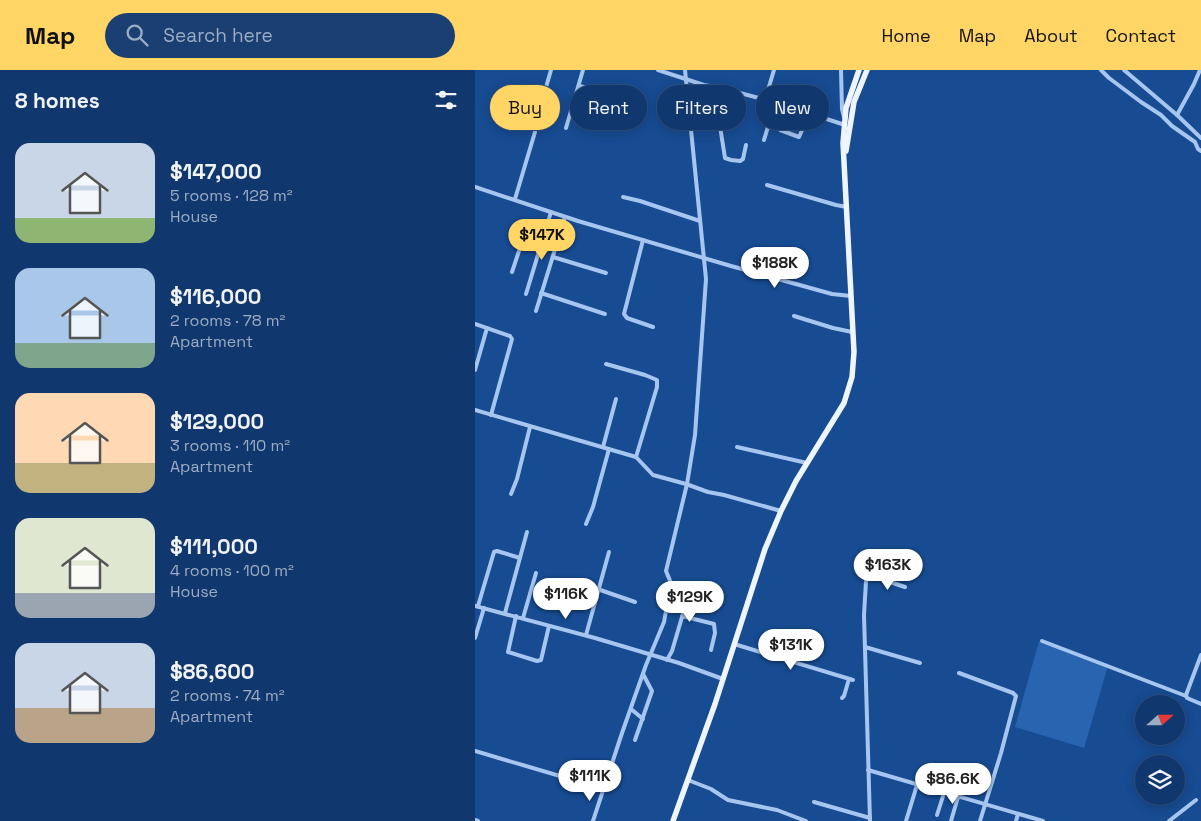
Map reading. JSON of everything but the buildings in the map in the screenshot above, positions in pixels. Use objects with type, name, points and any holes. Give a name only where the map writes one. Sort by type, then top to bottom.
[{"type":"main road","points":[[673,821],[723,679],[755,577],[781,511],[807,463],[832,425],[848,394],[853,372],[844,158],[845,122],[849,96],[859,70]]},
{"type":"main road","points":[[844,158],[854,102],[867,70]]},
{"type":"street","points":[[547,85],[551,70]]},
{"type":"street","points":[[579,85],[583,70]]},
{"type":"street","points":[[658,70],[686,80],[708,85]]},
{"type":"street","points":[[593,821],[643,674],[665,620],[671,583],[666,571],[687,484],[695,435],[706,278],[685,70]]},
{"type":"street","points":[[770,85],[774,70]]},
{"type":"street","points":[[829,118],[845,122],[842,109],[841,70]]},
{"type":"street","points":[[1101,70],[1195,142],[1199,150]]},
{"type":"street","points":[[1125,70],[1201,138]]},
{"type":"street","points":[[1177,115],[1200,70]]},
{"type":"street","points":[[566,128],[570,114]]},
{"type":"street","points":[[721,130],[725,158],[740,161],[743,159],[746,145]]},
{"type":"street","points":[[764,140],[767,130]]},
{"type":"street","points":[[780,130],[799,137],[802,130]]},
{"type":"street","points":[[515,200],[535,132]]},
{"type":"street","points":[[1199,150],[1201,143]]},
{"type":"street","points":[[767,185],[847,207]]},
{"type":"street","points":[[475,187],[551,212],[800,286],[833,294],[851,296]]},
{"type":"street","points":[[623,197],[700,221]]},
{"type":"street","points":[[526,294],[551,212]]},
{"type":"street","points":[[536,311],[565,216]]},
{"type":"street","points":[[513,272],[524,236],[529,234],[543,239]]},
{"type":"street","points":[[643,240],[625,317],[653,327]]},
{"type":"street","points":[[553,256],[606,273]]},
{"type":"street","points":[[541,293],[605,314]]},
{"type":"street","points":[[794,316],[852,332]]},
{"type":"street","points":[[475,324],[510,336],[512,339],[491,415]]},
{"type":"street","points":[[475,370],[487,328]]},
{"type":"street","points":[[606,364],[657,380],[657,387],[636,457]]},
{"type":"street","points":[[603,447],[616,399]]},
{"type":"street","points":[[475,410],[636,457],[653,475],[781,511]]},
{"type":"street","points":[[511,494],[530,427]]},
{"type":"street","points":[[737,447],[807,463]]},
{"type":"street","points":[[586,524],[593,507],[609,449]]},
{"type":"street","points":[[505,614],[527,532]]},
{"type":"street","points":[[520,558],[497,551],[494,552],[477,606],[667,660],[723,679]]},
{"type":"street","points":[[586,636],[609,552]]},
{"type":"street","points":[[523,618],[536,573]]},
{"type":"street","points":[[814,802],[870,819],[864,615],[867,578],[872,576],[905,587]]},
{"type":"street","points":[[580,583],[635,602]]},
{"type":"street","points":[[667,660],[671,654],[692,589],[720,596]]},
{"type":"street","points":[[475,638],[484,608]]},
{"type":"street","points":[[516,616],[508,652],[537,661],[541,660],[549,626]]},
{"type":"street","points":[[682,616],[714,624],[715,633],[711,650]]},
{"type":"street","points":[[1042,641],[1186,696],[1201,704]]},
{"type":"street","points":[[734,644],[851,680],[842,698]]},
{"type":"street","points":[[865,647],[920,663]]},
{"type":"street","points":[[1186,696],[1201,654]]},
{"type":"street","points":[[959,673],[1013,693],[1016,696],[1009,728],[980,821]]},
{"type":"street","points":[[635,740],[652,691],[650,684],[643,674]]},
{"type":"street","points":[[631,708],[643,719]]},
{"type":"street","points":[[475,751],[605,788]]},
{"type":"street","points":[[868,770],[1043,821]]},
{"type":"street","points":[[688,780],[728,800],[777,810],[806,821]]},
{"type":"street","points":[[906,821],[917,785]]},
{"type":"street","points":[[937,815],[944,793]]},
{"type":"street","points":[[951,821],[958,797]]},
{"type":"street","points":[[1169,821],[1196,800]]},
{"type":"street","points":[[1016,821],[1018,814]]},
{"type":"shaded area","points":[[1039,641],[1108,666],[1084,748],[1015,727]]}]
